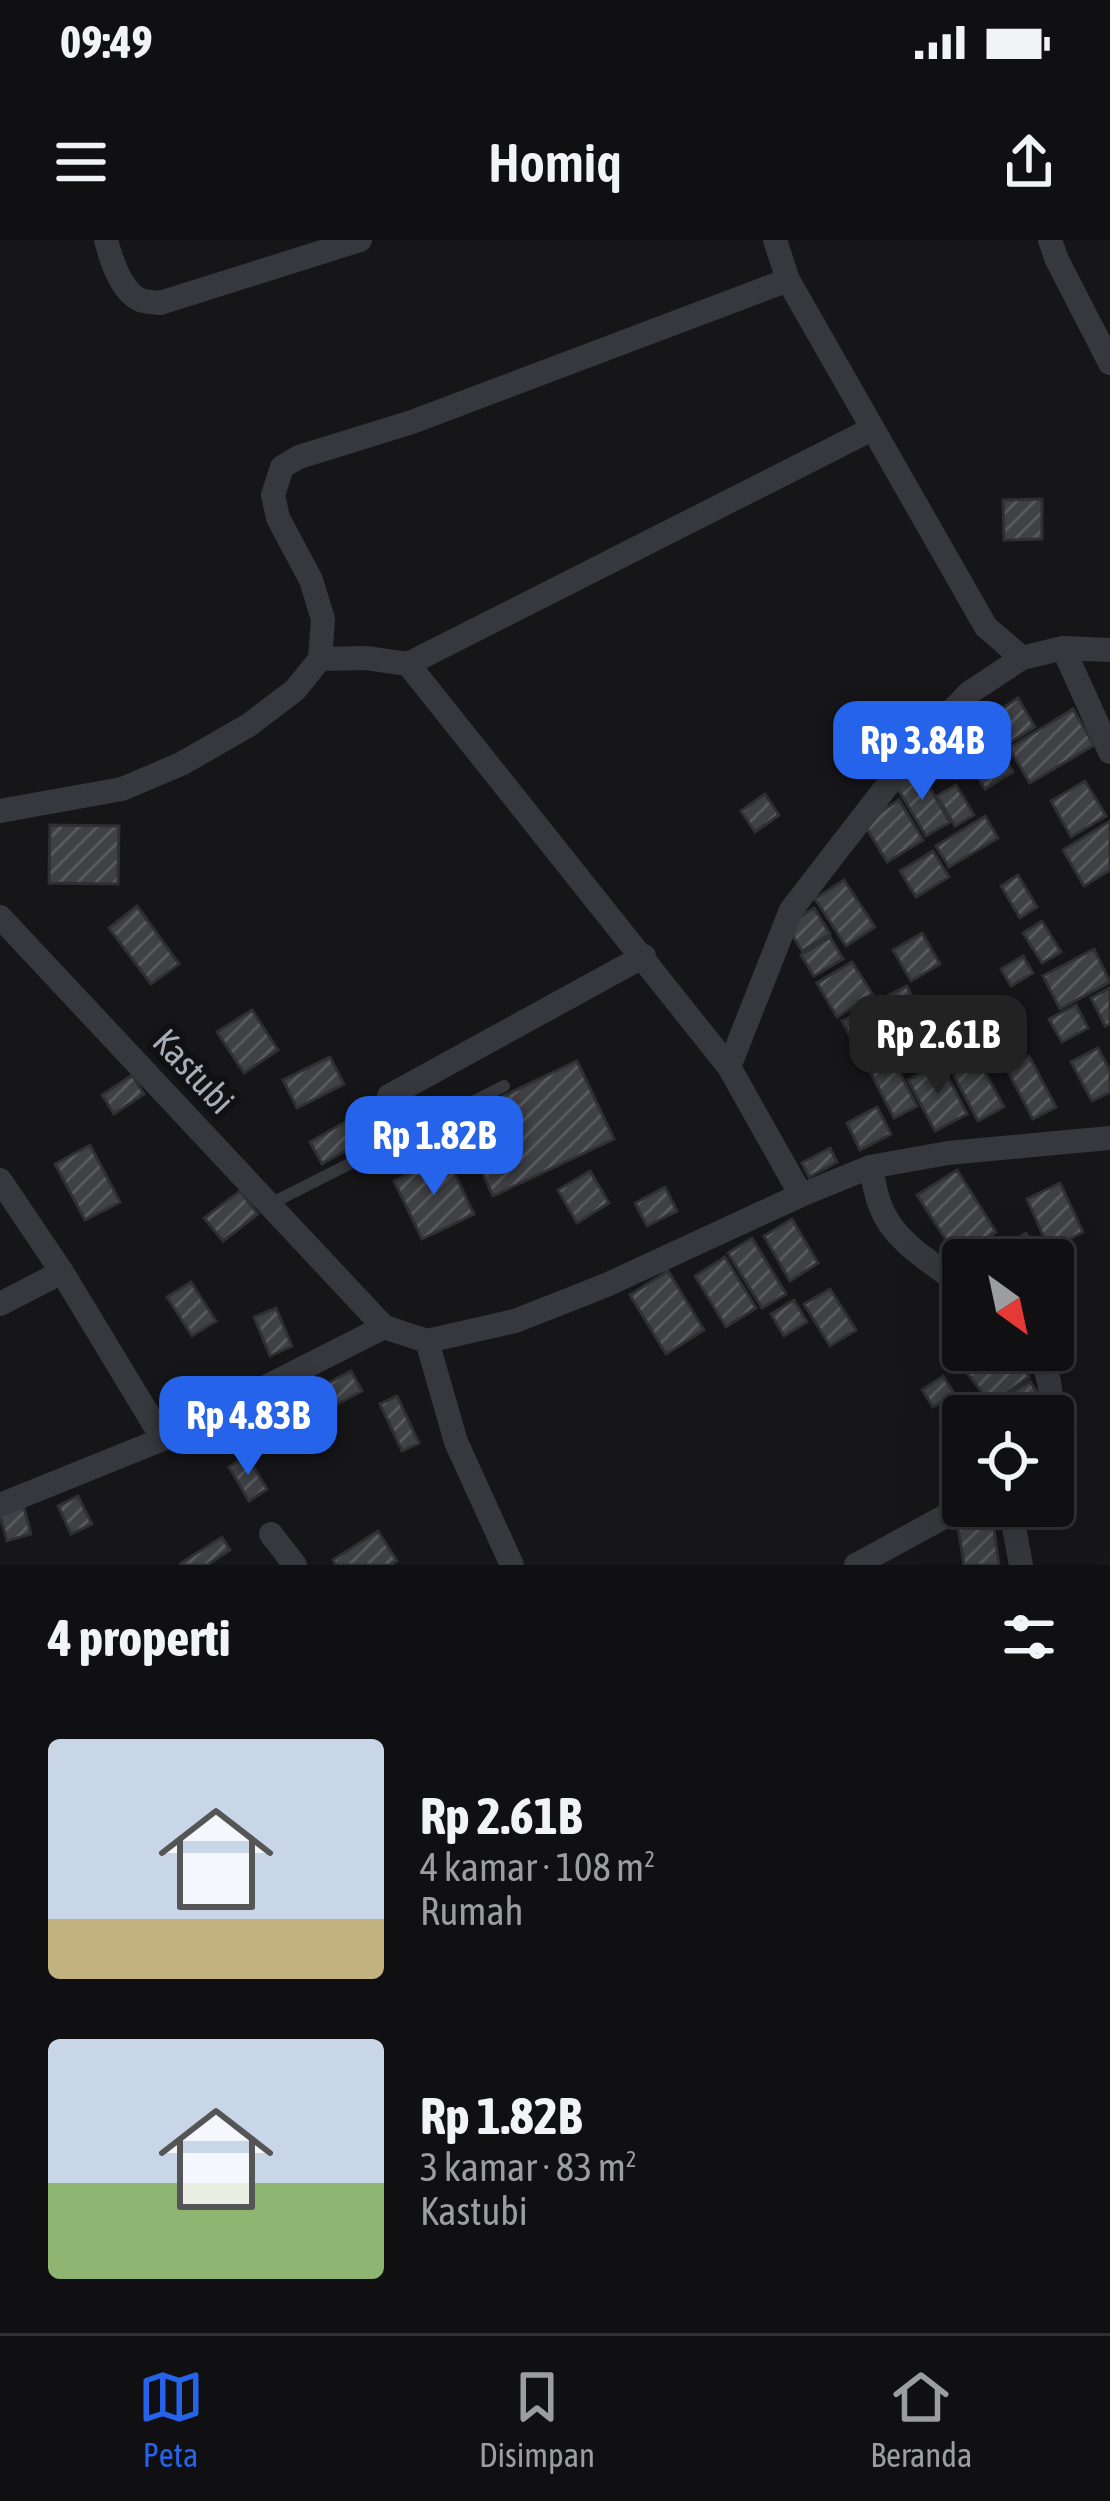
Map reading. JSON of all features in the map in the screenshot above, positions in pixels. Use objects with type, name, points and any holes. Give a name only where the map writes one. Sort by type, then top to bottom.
[{"type":"street","points":[[106,240],[124,284],[140,299],[160,302],[360,240]]},
{"type":"street","points":[[775,240],[788,280],[986,627],[1022,658]]},
{"type":"street","points":[[1050,240],[1110,363]]},
{"type":"street","points":[[0,811],[122,789],[181,764],[249,725],[295,691],[320,659],[323,619],[311,580],[278,518],[273,495],[282,467],[788,280]]},
{"type":"street","points":[[320,659],[366,658],[408,664],[872,430]]},
{"type":"street","points":[[1063,648],[1110,752]]},
{"type":"street","points":[[729,1066],[791,910],[917,746],[969,693],[1022,658],[1063,648],[1110,650]]},
{"type":"street","points":[[408,664],[729,1066],[801,1195]]},
{"type":"street","name":"Kastubi","points":[[0,917],[384,1327]]},
{"type":"street","points":[[389,1096],[644,956]]},
{"type":"street","points":[[0,1505],[163,1439],[384,1327],[428,1341],[515,1322],[871,1167],[948,1153],[1110,1138]]},
{"type":"street","points":[[871,1167],[880,1206],[891,1226],[942,1271]]},
{"type":"street","points":[[0,1180],[163,1439]]},
{"type":"street","points":[[0,1304],[62,1272]]},
{"type":"street","points":[[428,1341],[456,1442],[512,1565]]},
{"type":"street","points":[[856,1565],[942,1518]]},
{"type":"street","points":[[1014,1527],[1021,1565]]},
{"type":"street","points":[[271,1534],[295,1565]]},
{"type":"lane","points":[[270,1204],[504,1086]]},
{"type":"building","points":[[1042,499],[1042,539],[1004,540],[1003,500]]},
{"type":"building","points":[[1018,698],[1035,727],[1009,743],[992,715]]},
{"type":"building","points":[[1073,709],[1094,745],[1030,783],[1009,748]]},
{"type":"building","points":[[990,732],[1013,772],[985,789],[961,749]]},
{"type":"building","points":[[919,770],[950,822],[926,836],[895,784]]},
{"type":"building","points":[[1085,781],[1106,816],[1071,837],[1051,801]]},
{"type":"building","points":[[956,785],[974,815],[955,826],[937,796]]},
{"type":"building","points":[[765,794],[779,815],[755,832],[741,811]]},
{"type":"building","points":[[899,800],[923,840],[887,862],[863,822]]},
{"type":"building","points":[[985,816],[998,838],[949,867],[936,846]]},
{"type":"building","points":[[1110,821],[1110,870],[1084,886],[1063,850]]},
{"type":"building","points":[[50,825],[119,826],[118,884],[49,883]]},
{"type":"building","points":[[933,851],[949,877],[916,897],[900,871]]},
{"type":"building","points":[[1018,875],[1037,907],[1020,918],[1001,886]]},
{"type":"building","points":[[844,880],[875,927],[846,946],[815,899]]},
{"type":"building","points":[[137,906],[179,964],[151,984],[109,928]]},
{"type":"building","points":[[814,908],[830,934],[802,951],[786,925]]},
{"type":"building","points":[[1042,921],[1061,952],[1042,963],[1023,933]]},
{"type":"building","points":[[922,933],[940,964],[911,981],[893,950]]},
{"type":"building","points":[[830,937],[843,959],[814,976],[801,955]]},
{"type":"building","points":[[1094,949],[1110,982],[1060,1009],[1043,976]]},
{"type":"building","points":[[1023,956],[1033,973],[1011,986],[1001,969]]},
{"type":"building","points":[[852,962],[873,995],[837,1017],[817,983]]},
{"type":"building","points":[[907,986],[940,1051],[914,1064],[881,999]]},
{"type":"building","points":[[1110,988],[1110,1024],[1105,1026],[1091,998]]},
{"type":"building","points":[[997,1000],[1011,1023],[960,1054],[946,1031]]},
{"type":"building","points":[[875,1004],[892,1036],[859,1054],[842,1021]]},
{"type":"building","points":[[1076,1005],[1088,1028],[1062,1042],[1049,1019]]},
{"type":"building","points":[[252,1010],[278,1050],[244,1073],[217,1032]]},
{"type":"building","points":[[1098,1048],[1110,1071],[1110,1092],[1092,1101],[1071,1062]]},
{"type":"building","points":[[888,1050],[917,1106],[894,1118],[865,1062]]},
{"type":"building","points":[[1029,1056],[1056,1107],[1033,1119],[1006,1068]]},
{"type":"building","points":[[330,1057],[344,1084],[297,1108],[283,1080]]},
{"type":"building","points":[[577,1061],[614,1139],[493,1196],[457,1118]]},
{"type":"building","points":[[979,1061],[1004,1107],[978,1121],[953,1074]]},
{"type":"building","points":[[941,1063],[967,1114],[935,1131],[908,1080]]},
{"type":"building","points":[[132,1075],[144,1094],[114,1114],[102,1095]]},
{"type":"building","points":[[394,1098],[406,1118],[380,1133],[368,1113]]},
{"type":"building","points":[[877,1107],[891,1134],[860,1150],[847,1123]]},
{"type":"building","points":[[352,1118],[364,1140],[322,1164],[310,1142]]},
{"type":"building","points":[[90,1145],[120,1202],[85,1220],[55,1164]]},
{"type":"building","points":[[830,1148],[837,1162],[809,1177],[802,1163]]},
{"type":"building","points":[[446,1156],[474,1214],[422,1239],[394,1181]]},
{"type":"building","points":[[957,1170],[996,1232],[985,1239],[945,1239],[917,1195]]},
{"type":"building","points":[[590,1171],[609,1203],[577,1223],[558,1190]]},
{"type":"building","points":[[1060,1183],[1083,1232],[1069,1239],[1045,1239],[1027,1199]]},
{"type":"building","points":[[665,1187],[677,1211],[647,1226],[635,1203]]},
{"type":"building","points":[[240,1191],[258,1214],[223,1241],[204,1218]]},
{"type":"building","points":[[792,1219],[818,1263],[790,1281],[764,1236]]},
{"type":"building","points":[[752,1238],[786,1294],[762,1308],[728,1253]]},
{"type":"building","points":[[725,1257],[756,1308],[726,1327],[695,1276]]},
{"type":"building","points":[[668,1271],[704,1330],[666,1354],[630,1295]]},
{"type":"building","points":[[191,1282],[216,1321],[192,1336],[167,1297]]},
{"type":"building","points":[[830,1289],[856,1330],[830,1346],[804,1304]]},
{"type":"building","points":[[794,1300],[807,1322],[784,1336],[771,1314]]},
{"type":"building","points":[[276,1308],[292,1346],[270,1356],[254,1317]]},
{"type":"building","points":[[351,1371],[362,1391],[326,1410],[315,1390]]},
{"type":"building","points":[[966,1371],[1025,1371],[1029,1377],[1004,1395],[984,1395]]},
{"type":"building","points":[[943,1376],[954,1393],[942,1395],[933,1407],[922,1390]]},
{"type":"building","points":[[1030,1381],[1039,1395],[1008,1395]]},
{"type":"building","points":[[397,1396],[419,1443],[402,1451],[380,1404]]},
{"type":"building","points":[[247,1456],[267,1489],[249,1501],[229,1467]]},
{"type":"building","points":[[78,1496],[92,1524],[71,1534],[58,1506]]},
{"type":"building","points":[[23,1504],[31,1534],[7,1541],[0,1516]]},
{"type":"building","points":[[958,1527],[994,1527],[999,1565],[964,1565]]},
{"type":"building","points":[[378,1531],[397,1561],[336,1565],[333,1560]]},
{"type":"building","points":[[222,1537],[230,1550],[207,1565],[182,1565],[181,1563]]}]
